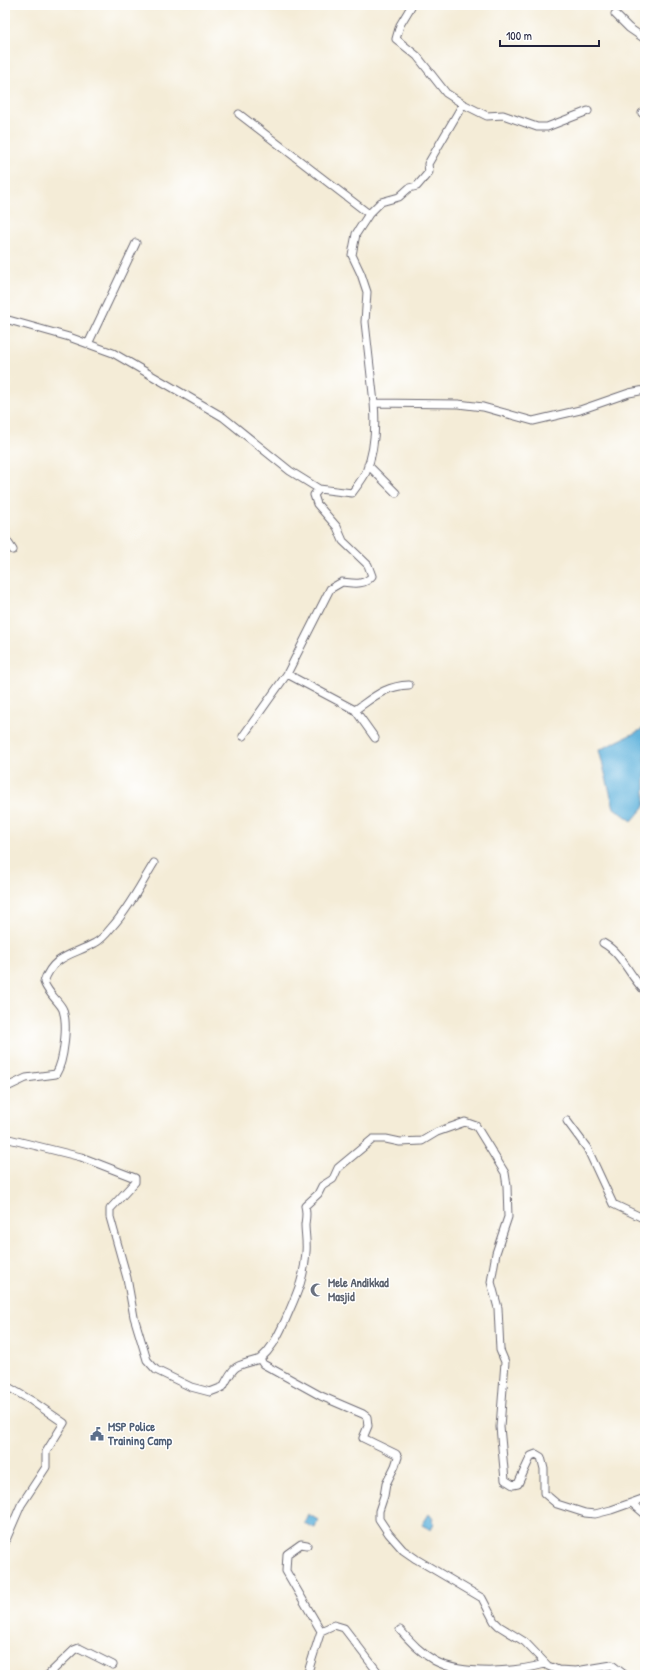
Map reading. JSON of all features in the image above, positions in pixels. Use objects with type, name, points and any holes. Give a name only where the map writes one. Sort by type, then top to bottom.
[{"type":"street","points":[[412,5],[400,25],[396,39],[417,56],[446,93],[463,104],[487,116],[503,115],[537,127],[547,127],[588,111]]},
{"type":"street","points":[[615,14],[629,28],[645,39]]},
{"type":"street","points":[[5,319],[113,352],[224,417],[290,471],[319,489],[352,493],[366,473],[373,445],[375,421],[365,322],[367,292],[361,274],[352,255],[356,234],[369,214],[381,202],[399,198],[409,188],[417,186],[429,172],[428,164],[463,104]]},
{"type":"street","points":[[239,114],[369,214]]},
{"type":"street","points":[[88,344],[136,243]]},
{"type":"street","points":[[374,403],[458,404],[483,407],[533,421],[580,410],[629,393],[645,390]]},
{"type":"street","points":[[368,464],[396,493]]},
{"type":"street","points":[[243,736],[287,674],[330,589],[342,582],[359,584],[368,581],[372,576],[368,565],[343,541],[337,527],[317,504],[314,495],[319,489]]},
{"type":"street","points":[[5,538],[13,550]]},
{"type":"street","points":[[287,674],[355,710],[375,738]]},
{"type":"street","points":[[355,710],[385,689],[395,685],[409,685]]},
{"type":"street","points":[[5,1088],[26,1078],[56,1074],[62,1065],[65,1041],[63,1009],[47,991],[44,982],[46,976],[52,965],[71,952],[97,942],[112,927],[154,863]]},
{"type":"street","points":[[604,943],[620,956],[634,981],[645,991]]},
{"type":"street","points":[[567,1121],[586,1148],[613,1204],[645,1219]]},
{"type":"street","points":[[5,1138],[81,1157],[132,1175],[136,1178],[135,1182],[110,1209],[110,1217],[127,1278],[134,1317],[147,1360],[156,1370],[192,1387],[210,1392],[223,1387],[233,1368],[238,1364],[260,1359],[269,1352],[275,1343],[299,1292],[306,1252],[305,1223],[307,1213],[305,1206],[318,1194],[322,1186],[333,1179],[338,1168],[373,1139],[386,1138],[400,1142],[422,1141],[437,1132],[465,1122],[476,1126],[505,1173],[507,1186],[508,1217],[496,1253],[492,1282],[498,1308],[500,1350],[505,1362],[500,1427],[505,1480],[513,1485],[518,1484],[531,1456],[536,1454],[541,1457],[544,1469],[544,1494],[557,1504],[585,1513],[595,1514],[645,1498]]},
{"type":"street","points":[[260,1359],[263,1364],[321,1396],[367,1416],[368,1426],[363,1438],[391,1451],[398,1457],[386,1484],[384,1496],[378,1511],[379,1519],[388,1534],[404,1550],[416,1559],[482,1598],[494,1621],[499,1626],[525,1642],[545,1664],[558,1670],[576,1671],[612,1665],[625,1675]]},
{"type":"street","points":[[5,1385],[64,1423],[46,1452],[46,1467],[21,1505],[5,1542]]},
{"type":"street","points":[[632,1503],[645,1514]]},
{"type":"street","points":[[307,1545],[301,1544],[287,1554],[286,1571],[321,1631]]},
{"type":"street","points":[[307,1675],[321,1631],[334,1625],[344,1628],[380,1675]]},
{"type":"street","points":[[400,1630],[414,1646],[445,1665],[465,1669],[507,1672],[545,1664]]},
{"type":"street","points":[[48,1675],[74,1650],[79,1648],[113,1665]]},
{"type":"water","points":[[645,728],[645,806],[632,821],[614,808],[599,750]]},
{"type":"water","points":[[308,1514],[318,1520],[315,1528],[304,1523]]},
{"type":"water","points":[[429,1514],[434,1523],[431,1530],[422,1525]]},
{"type":"place","name":"Mele Andikkad Masjid","points":[[317,1290]]},
{"type":"place","name":"MSP Police Training Camp","points":[[97,1434]]}]
